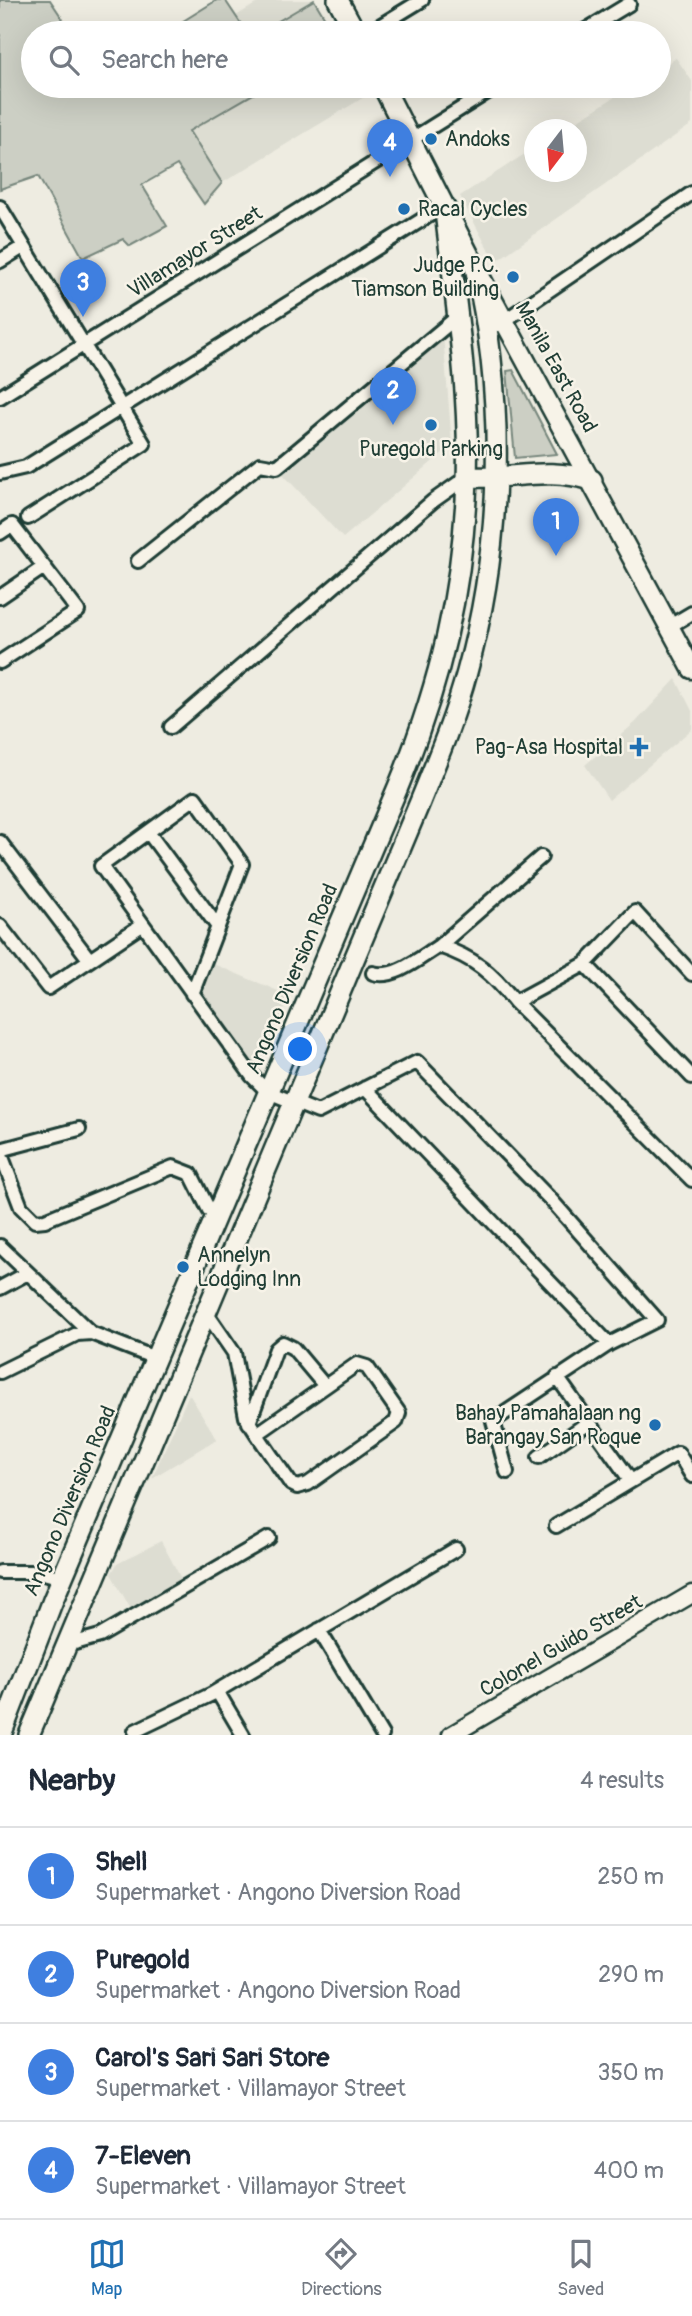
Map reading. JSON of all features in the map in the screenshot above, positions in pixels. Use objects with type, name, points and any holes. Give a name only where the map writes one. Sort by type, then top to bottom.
[{"type":"main road","points":[[338,0],[349,21]]},
{"type":"main road","name":"Manila East Road","points":[[389,98],[504,322],[592,480],[692,669]]},
{"type":"main road","name":"Angono Diversion Road","points":[[1,1735],[62,1578],[411,756],[441,668],[458,582],[467,477],[465,400],[444,206]]},
{"type":"main road","points":[[29,1735],[439,754],[467,675],[485,590],[494,523],[496,478],[494,404],[475,267]]},
{"type":"main road","points":[[467,477],[496,478],[555,471],[592,480]]},
{"type":"main road","points":[[441,668],[467,675]]},
{"type":"main road","points":[[213,1225],[234,1244]]},
{"type":"main road","points":[[105,1479],[130,1490]]},
{"type":"street","points":[[388,21],[422,0]]},
{"type":"street","points":[[601,21],[629,4]]},
{"type":"street","name":"Villamayor Street","points":[[0,397],[82,343],[478,98]]},
{"type":"street","points":[[486,333],[692,193]]},
{"type":"street","points":[[0,473],[26,467],[444,206]]},
{"type":"street","points":[[0,207],[144,444],[28,518]]},
{"type":"street","points":[[0,261],[23,247]]},
{"type":"street","points":[[138,561],[260,464],[276,467],[457,317]]},
{"type":"street","points":[[171,727],[423,509],[467,477]]},
{"type":"street","points":[[0,534],[12,525],[78,611],[0,662]]},
{"type":"street","points":[[0,597],[44,567]]},
{"type":"street","points":[[670,626],[692,613]]},
{"type":"street","points":[[192,994],[242,864],[195,798],[101,866],[228,1046],[268,1093],[318,1112],[417,1062],[552,1201],[657,1320],[609,1344],[493,1421],[507,1472]]},
{"type":"street","points":[[148,832],[218,927]]},
{"type":"street","points":[[0,842],[89,960]]},
{"type":"street","points":[[373,973],[382,976],[391,973],[439,946],[541,857]]},
{"type":"street","points":[[515,1002],[584,964],[635,912],[692,974]]},
{"type":"street","points":[[0,926],[48,988],[142,925]]},
{"type":"street","points":[[439,946],[463,954],[494,975],[515,1002],[692,1180]]},
{"type":"street","points":[[584,964],[692,1077]]},
{"type":"street","points":[[365,1088],[609,1344]]},
{"type":"street","points":[[79,1129],[0,1151],[21,1207],[35,1220],[45,1220],[173,1167],[191,1174],[213,1225]]},
{"type":"street","points":[[0,1246],[91,1333],[155,1358]]},
{"type":"street","points":[[0,1288],[26,1273]]},
{"type":"street","points":[[205,1311],[234,1353],[242,1404],[253,1428],[291,1484],[301,1487],[399,1418],[398,1408],[361,1364],[352,1366],[253,1428]]},
{"type":"street","points":[[0,1372],[77,1334],[91,1333]]},
{"type":"street","points":[[253,1428],[276,1349],[283,1343],[292,1348],[324,1385]]},
{"type":"street","points":[[557,1377],[631,1481]]},
{"type":"street","points":[[539,1457],[589,1422]]},
{"type":"street","points":[[556,1526],[678,1453],[692,1476]]},
{"type":"street","points":[[64,1646],[100,1636],[269,1538]]},
{"type":"street","points":[[135,1731],[217,1691],[456,1549]]},
{"type":"street","points":[[0,1572],[40,1572],[62,1578]]},
{"type":"street","name":"Colonel Guido Street","points":[[462,1732],[692,1594]]},
{"type":"street","points":[[319,1630],[382,1735]]},
{"type":"street","points":[[217,1691],[243,1735]]},
{"type":"shaded area","points":[[0,0],[50,0],[64,21],[21,21],[21,98],[246,98],[189,131],[222,183],[204,204],[177,165],[142,185],[167,226],[130,246],[123,239],[83,258],[38,176],[0,189]]},
{"type":"shaded area","points":[[217,0],[225,0],[239,21],[183,21]]},
{"type":"shaded area","points":[[262,0],[314,0],[278,21],[239,21],[236,16]]},
{"type":"shaded area","points":[[314,0],[327,21],[278,21]]},
{"type":"shaded area","points":[[676,58],[692,81],[692,124],[495,262],[460,196],[524,154],[524,182],[587,182],[587,119],[580,119],[613,98],[671,98],[671,61]]},
{"type":"shaded area","points":[[246,98],[363,98],[222,183],[188,131]]},
{"type":"shaded area","points":[[443,334],[452,445],[343,538],[279,470]]},
{"type":"shaded area","points":[[513,370],[557,454],[515,458],[507,371]]},
{"type":"shaded area","name":"Pag-Asa Hospital","points":[[676,679],[692,711],[692,729],[609,800],[585,765],[635,723]]},
{"type":"shaded area","points":[[211,963],[290,996],[258,1070],[199,991]]},
{"type":"shaded area","points":[[189,1394],[217,1439],[152,1478]]},
{"type":"shaded area","points":[[161,1541],[183,1582],[132,1611],[111,1574],[117,1564]]},
{"type":"place","name":"Andoks","points":[[431,139]]},
{"type":"place","name":"7-Eleven","points":[[390,177]]},
{"type":"place","name":"Racal Cycles","points":[[404,209]]},
{"type":"place","name":"Judge P.C. Tiamson Building","points":[[513,277]]},
{"type":"place","name":"Carol's Sari Sari Store","points":[[83,317]]},
{"type":"place","name":"Puregold","points":[[393,425]]},
{"type":"place","name":"Puregold Parking","points":[[431,425]]},
{"type":"place","name":"Shell","points":[[556,556]]},
{"type":"place","name":"Pag-Asa Hospital","points":[[639,747]]},
{"type":"place","name":"Annelyn Lodging Inn","points":[[183,1267]]},
{"type":"place","name":"Bahay Pamahalaan ng Barangay San Roque","points":[[655,1425]]}]
